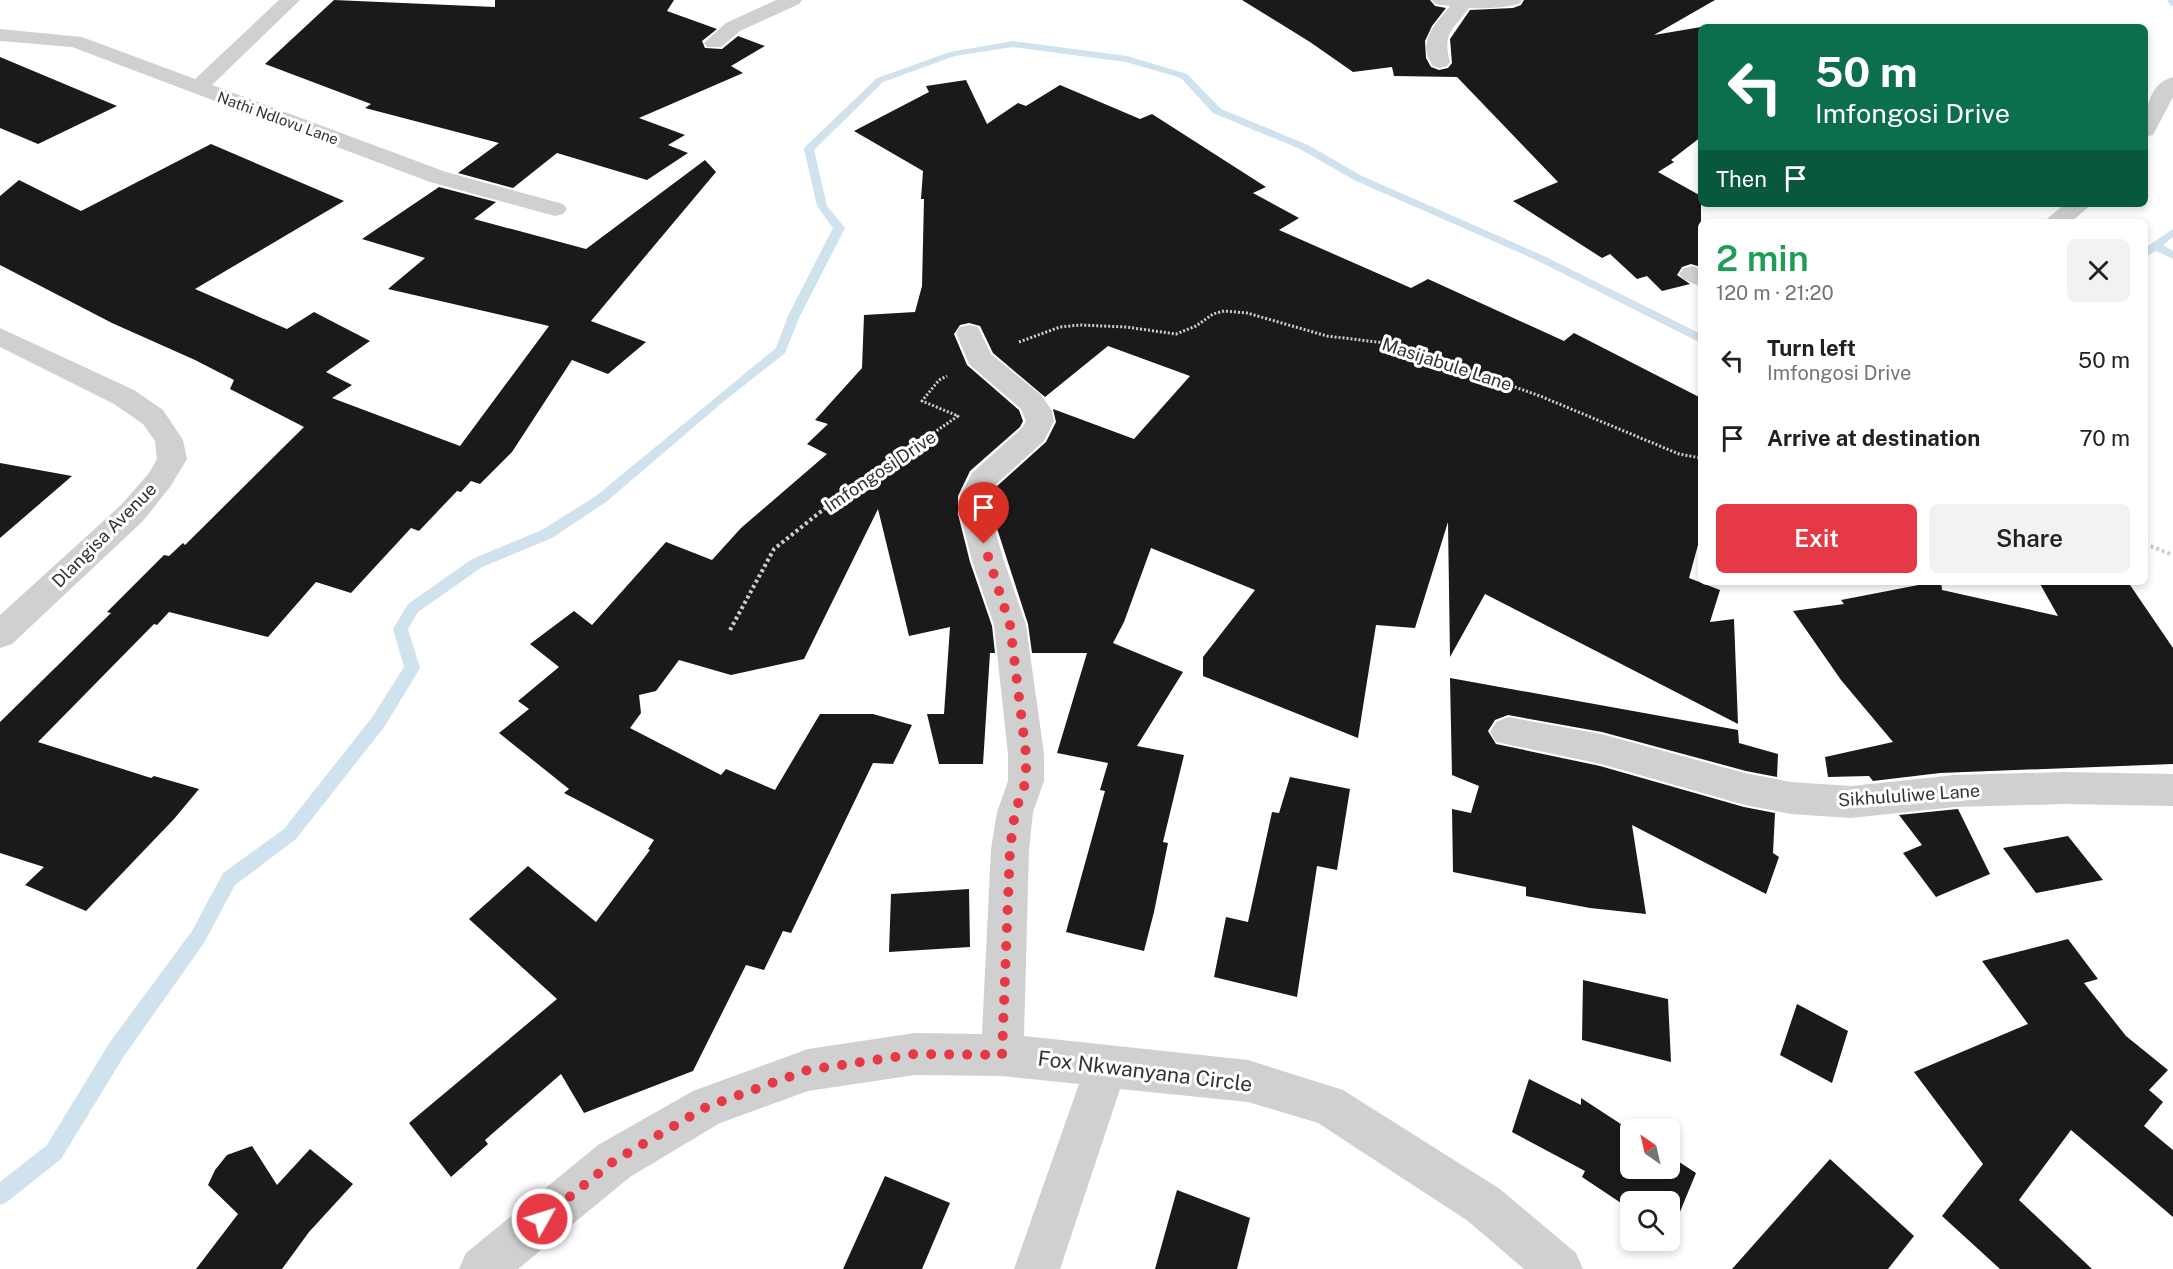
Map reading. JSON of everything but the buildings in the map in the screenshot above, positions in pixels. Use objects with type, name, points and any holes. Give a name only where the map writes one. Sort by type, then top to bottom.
[{"type":"street","points":[[197,88],[290,0]]},
{"type":"street","points":[[714,43],[733,27],[792,0]]},
{"type":"street","points":[[1442,0],[1462,3],[1512,0]]},
{"type":"street","points":[[1440,62],[1434,45],[1437,34],[1452,19],[1462,3]]},
{"type":"street","name":"Nathi Ndlovu Lane","points":[[0,35],[75,41],[438,177],[555,209]]},
{"type":"street","points":[[2148,124],[2165,92],[2173,83]]},
{"type":"street","points":[[2059,219],[2076,207]]},
{"type":"street","name":"Dlangisa Avenue","points":[[0,336],[124,397],[153,417],[169,440],[172,459],[160,480],[132,513],[0,635]]},
{"type":"street","points":[[983,356],[1031,402],[1038,411],[1040,421],[1034,434],[982,480],[975,496],[975,513],[988,561],[1010,625],[1026,754],[1026,781],[1015,812],[1010,849],[1002,1055]]},
{"type":"street","name":"Sikhululiwe Lane","points":[[1508,732],[1601,748],[1745,789],[1791,798],[1851,802],[1955,791],[2173,790]]},
{"type":"street","name":"Fox Nkwanyana Circle","points":[[482,1269],[614,1161],[708,1106],[808,1070],[915,1054],[1002,1055],[1248,1081],[1328,1105],[1484,1205],[1560,1269]]},
{"type":"street","points":[[1037,1269],[1107,1066]]},
{"type":"path","name":"Masijabule Lane","points":[[983,356],[1060,327],[1100,325],[1176,334],[1196,326],[1213,314],[1224,311],[1247,313],[1327,336],[1394,344],[1540,396],[1679,454],[1698,457]]},
{"type":"path","name":"Imfongosi Drive","points":[[730,630],[774,549],[851,488],[936,433],[958,416],[922,401],[939,380],[959,370],[978,369],[983,356]]},
{"type":"path","points":[[2148,545],[2173,555]]},
{"type":"waterway","points":[[0,1195],[54,1152],[117,1049],[198,937],[229,879],[290,834],[379,721],[412,668],[400,629],[413,608],[477,563],[547,534],[601,499],[781,350],[794,316],[839,228],[822,206],[809,149],[880,80],[953,54],[1013,44],[1127,59],[1184,76],[1217,111],[1304,147],[1358,178],[1540,258],[1698,337]]},
{"type":"waterway","points":[[2148,252],[2173,232]]},
{"type":"waterway","points":[[2157,246],[2173,256]]},
{"type":"route","points":[[542,1219],[614,1161],[708,1106],[808,1070],[915,1054],[1002,1055],[1010,849],[1015,812],[1026,781],[1026,754],[1010,625],[984,544]]}]
